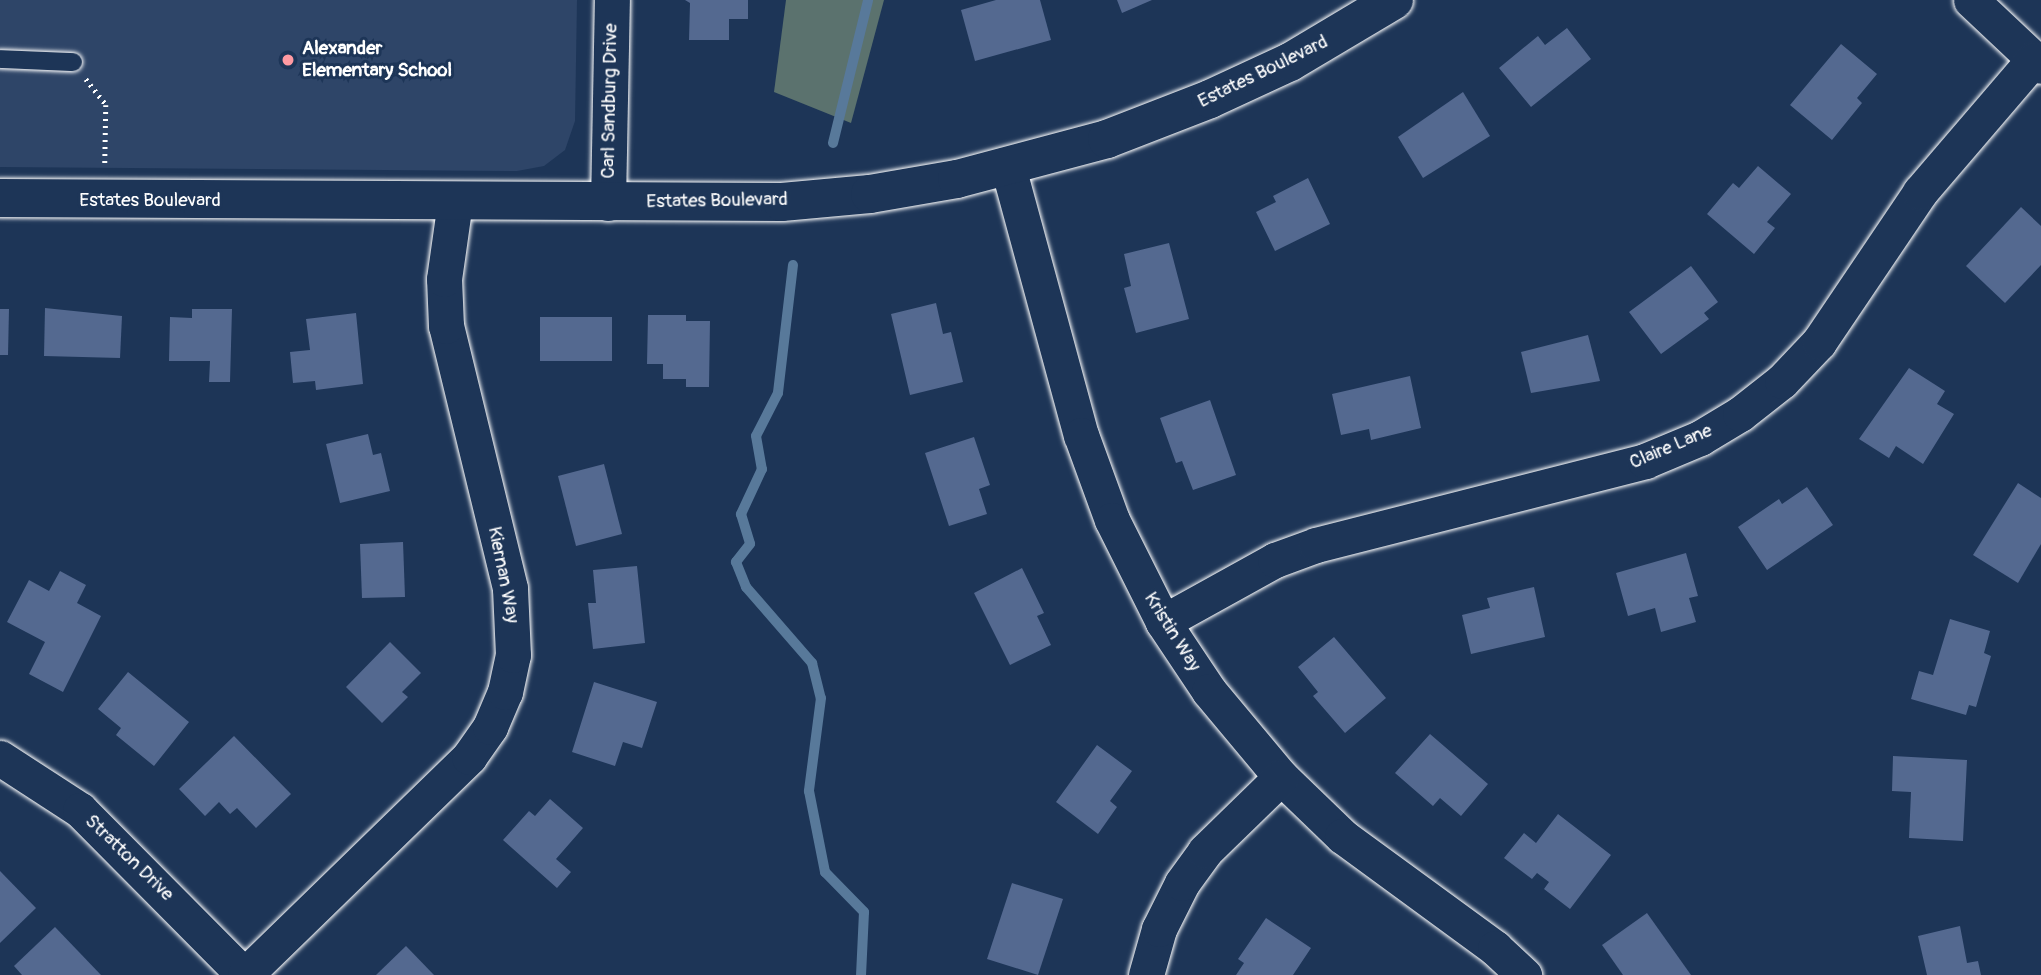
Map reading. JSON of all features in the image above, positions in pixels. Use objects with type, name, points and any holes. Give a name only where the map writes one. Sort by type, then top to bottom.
[{"type":"street","name":"Carl Sandburg Drive","points":[[608,203],[612,0]]},
{"type":"street","name":"Estates Boulevard","points":[[0,198],[104,201],[608,203],[782,202],[870,194],[1008,167],[1107,139],[1210,99],[1290,62],[1394,0]]},
{"type":"street","points":[[1971,0],[2038,62]]},
{"type":"street","name":"Claire Lane","points":[[1164,622],[1295,553],[1644,461],[1700,438],[1740,414],[1782,381],[1819,342],[1920,192],[2038,62]]},
{"type":"street","name":"Kristin Way","points":[[1008,167],[1081,435],[1112,520],[1164,622],[1209,691],[1281,777],[1342,836],[1495,948],[1524,975]]},
{"type":"street","name":"Kiernan Way","points":[[245,975],[469,757],[490,727],[505,692],[514,618],[446,326],[444,279],[455,202]]},
{"type":"street","name":"Stratton Drive","points":[[0,758],[80,810],[245,975]]},
{"type":"street","points":[[1146,975],[1158,929],[1182,883],[1205,851],[1281,777]]},
{"type":"lane","points":[[0,59],[73,62]]},
{"type":"path","points":[[73,62],[106,105],[104,201]]},
{"type":"shaded area","name":"Alexander Elementary School","points":[[0,0],[577,0],[575,121],[565,150],[544,166],[517,171],[0,167]]},
{"type":"green space","points":[[786,0],[884,0],[851,123],[774,92]]},
{"type":"building","points":[[685,0],[748,0],[748,19],[729,19],[729,40],[689,40],[690,3]]},
{"type":"building","points":[[996,0],[1040,0],[1051,40],[975,61],[961,10]]},
{"type":"building","points":[[1117,0],[1152,0],[1122,13]]},
{"type":"building","points":[[1567,28],[1591,59],[1531,107],[1499,68],[1538,36],[1545,45]]},
{"type":"building","points":[[1841,44],[1877,74],[1857,98],[1862,103],[1832,140],[1790,105]]},
{"type":"building","points":[[1463,92],[1490,136],[1423,178],[1398,137]]},
{"type":"building","points":[[1758,166],[1791,194],[1767,222],[1775,228],[1754,254],[1707,214],[1733,183],[1739,188]]},
{"type":"building","points":[[1308,178],[1330,224],[1275,251],[1256,212],[1276,202],[1273,196]]},
{"type":"building","points":[[2021,207],[2041,226],[2041,265],[2005,303],[1966,266]]},
{"type":"building","points":[[1169,243],[1189,319],[1136,333],[1124,288],[1131,286],[1124,254]]},
{"type":"building","points":[[1691,266],[1718,302],[1704,313],[1709,319],[1661,354],[1629,312]]},
{"type":"building","points":[[936,303],[943,334],[951,332],[963,382],[910,395],[891,314]]},
{"type":"building","points":[[45,308],[122,316],[120,358],[44,356]]},
{"type":"building","points":[[0,309],[9,309],[8,355],[0,355]]},
{"type":"building","points":[[192,309],[232,309],[230,382],[209,382],[210,361],[169,361],[170,317],[192,318]]},
{"type":"building","points":[[356,313],[363,384],[316,390],[315,381],[293,383],[290,352],[310,350],[306,319]]},
{"type":"building","points":[[648,315],[686,315],[686,321],[710,321],[709,387],[686,387],[686,379],[663,379],[663,364],[647,364]]},
{"type":"building","points":[[540,317],[612,317],[612,361],[540,361]]},
{"type":"building","points":[[1588,335],[1600,381],[1531,393],[1521,352]]},
{"type":"building","points":[[1909,368],[1945,391],[1937,404],[1954,414],[1923,464],[1896,446],[1889,458],[1859,439]]},
{"type":"building","points":[[1410,376],[1421,428],[1371,440],[1369,429],[1341,435],[1332,394]]},
{"type":"building","points":[[1210,400],[1236,475],[1193,490],[1182,461],[1176,463],[1160,418]]},
{"type":"building","points":[[368,434],[373,455],[381,453],[390,491],[340,503],[326,444]]},
{"type":"building","points":[[974,437],[990,485],[979,489],[987,514],[949,526],[925,453]]},
{"type":"building","points":[[604,464],[622,534],[576,546],[558,476]]},
{"type":"building","points":[[2018,483],[2041,498],[2041,544],[2018,583],[1973,555]]},
{"type":"building","points":[[1807,487],[1833,525],[1767,570],[1738,527],[1779,499],[1782,504]]},
{"type":"building","points":[[403,542],[405,597],[362,598],[360,544]]},
{"type":"building","points":[[1686,553],[1698,596],[1689,598],[1696,622],[1661,632],[1655,608],[1628,616],[1616,573]]},
{"type":"building","points":[[637,566],[645,643],[593,649],[588,603],[596,603],[593,570]]},
{"type":"building","points":[[1022,568],[1044,613],[1037,616],[1051,645],[1010,665],[974,593]]},
{"type":"building","points":[[60,571],[86,585],[77,603],[101,616],[63,692],[29,674],[45,642],[7,622],[29,580],[49,591]]},
{"type":"building","points":[[1534,587],[1545,637],[1471,654],[1462,615],[1490,608],[1487,598]]},
{"type":"building","points":[[1950,619],[1990,631],[1984,653],[1991,656],[1976,707],[1969,705],[1966,715],[1911,699],[1919,671],[1933,675]]},
{"type":"building","points":[[1334,637],[1386,698],[1345,733],[1313,696],[1318,692],[1298,667]]},
{"type":"building","points":[[390,642],[421,673],[402,692],[408,697],[382,723],[346,687]]},
{"type":"building","points":[[128,672],[189,722],[154,766],[116,735],[121,728],[98,709]]},
{"type":"building","points":[[594,682],[657,702],[642,748],[623,742],[615,766],[572,752]]},
{"type":"building","points":[[1430,734],[1488,784],[1461,816],[1440,798],[1433,806],[1395,773]]},
{"type":"building","points":[[234,736],[291,794],[256,828],[237,808],[230,814],[219,802],[205,816],[179,789]]},
{"type":"building","points":[[1097,745],[1132,771],[1110,801],[1117,807],[1098,834],[1056,802]]},
{"type":"building","points":[[1893,756],[1967,760],[1963,841],[1909,838],[1911,792],[1892,791]]},
{"type":"building","points":[[550,799],[583,828],[556,859],[571,872],[557,888],[503,840],[529,811],[535,816]]},
{"type":"building","points":[[1558,814],[1611,855],[1570,909],[1544,889],[1549,882],[1537,873],[1532,879],[1504,858],[1524,833],[1536,843]]},
{"type":"building","points":[[0,871],[36,908],[0,943]]},
{"type":"building","points":[[1012,883],[1063,899],[1038,975],[987,959]]},
{"type":"building","points":[[1647,913],[1691,975],[1623,975],[1602,945]]},
{"type":"building","points":[[1266,918],[1311,948],[1293,975],[1236,975],[1244,963],[1238,959]]},
{"type":"building","points":[[1960,926],[1967,963],[1978,961],[1981,975],[1927,975],[1918,936]]},
{"type":"building","points":[[55,927],[101,975],[22,975],[14,966]]},
{"type":"building","points":[[406,946],[434,975],[376,975]]},
{"type":"waterway","points":[[833,143],[868,0]]},
{"type":"waterway","points":[[793,265],[778,393],[756,436],[762,469],[741,514],[750,544],[736,562],[746,587],[812,663],[821,698],[809,791],[825,872],[864,912],[861,975]]},
{"type":"place","name":"Alexander Elementary School","points":[[288,60]]}]
